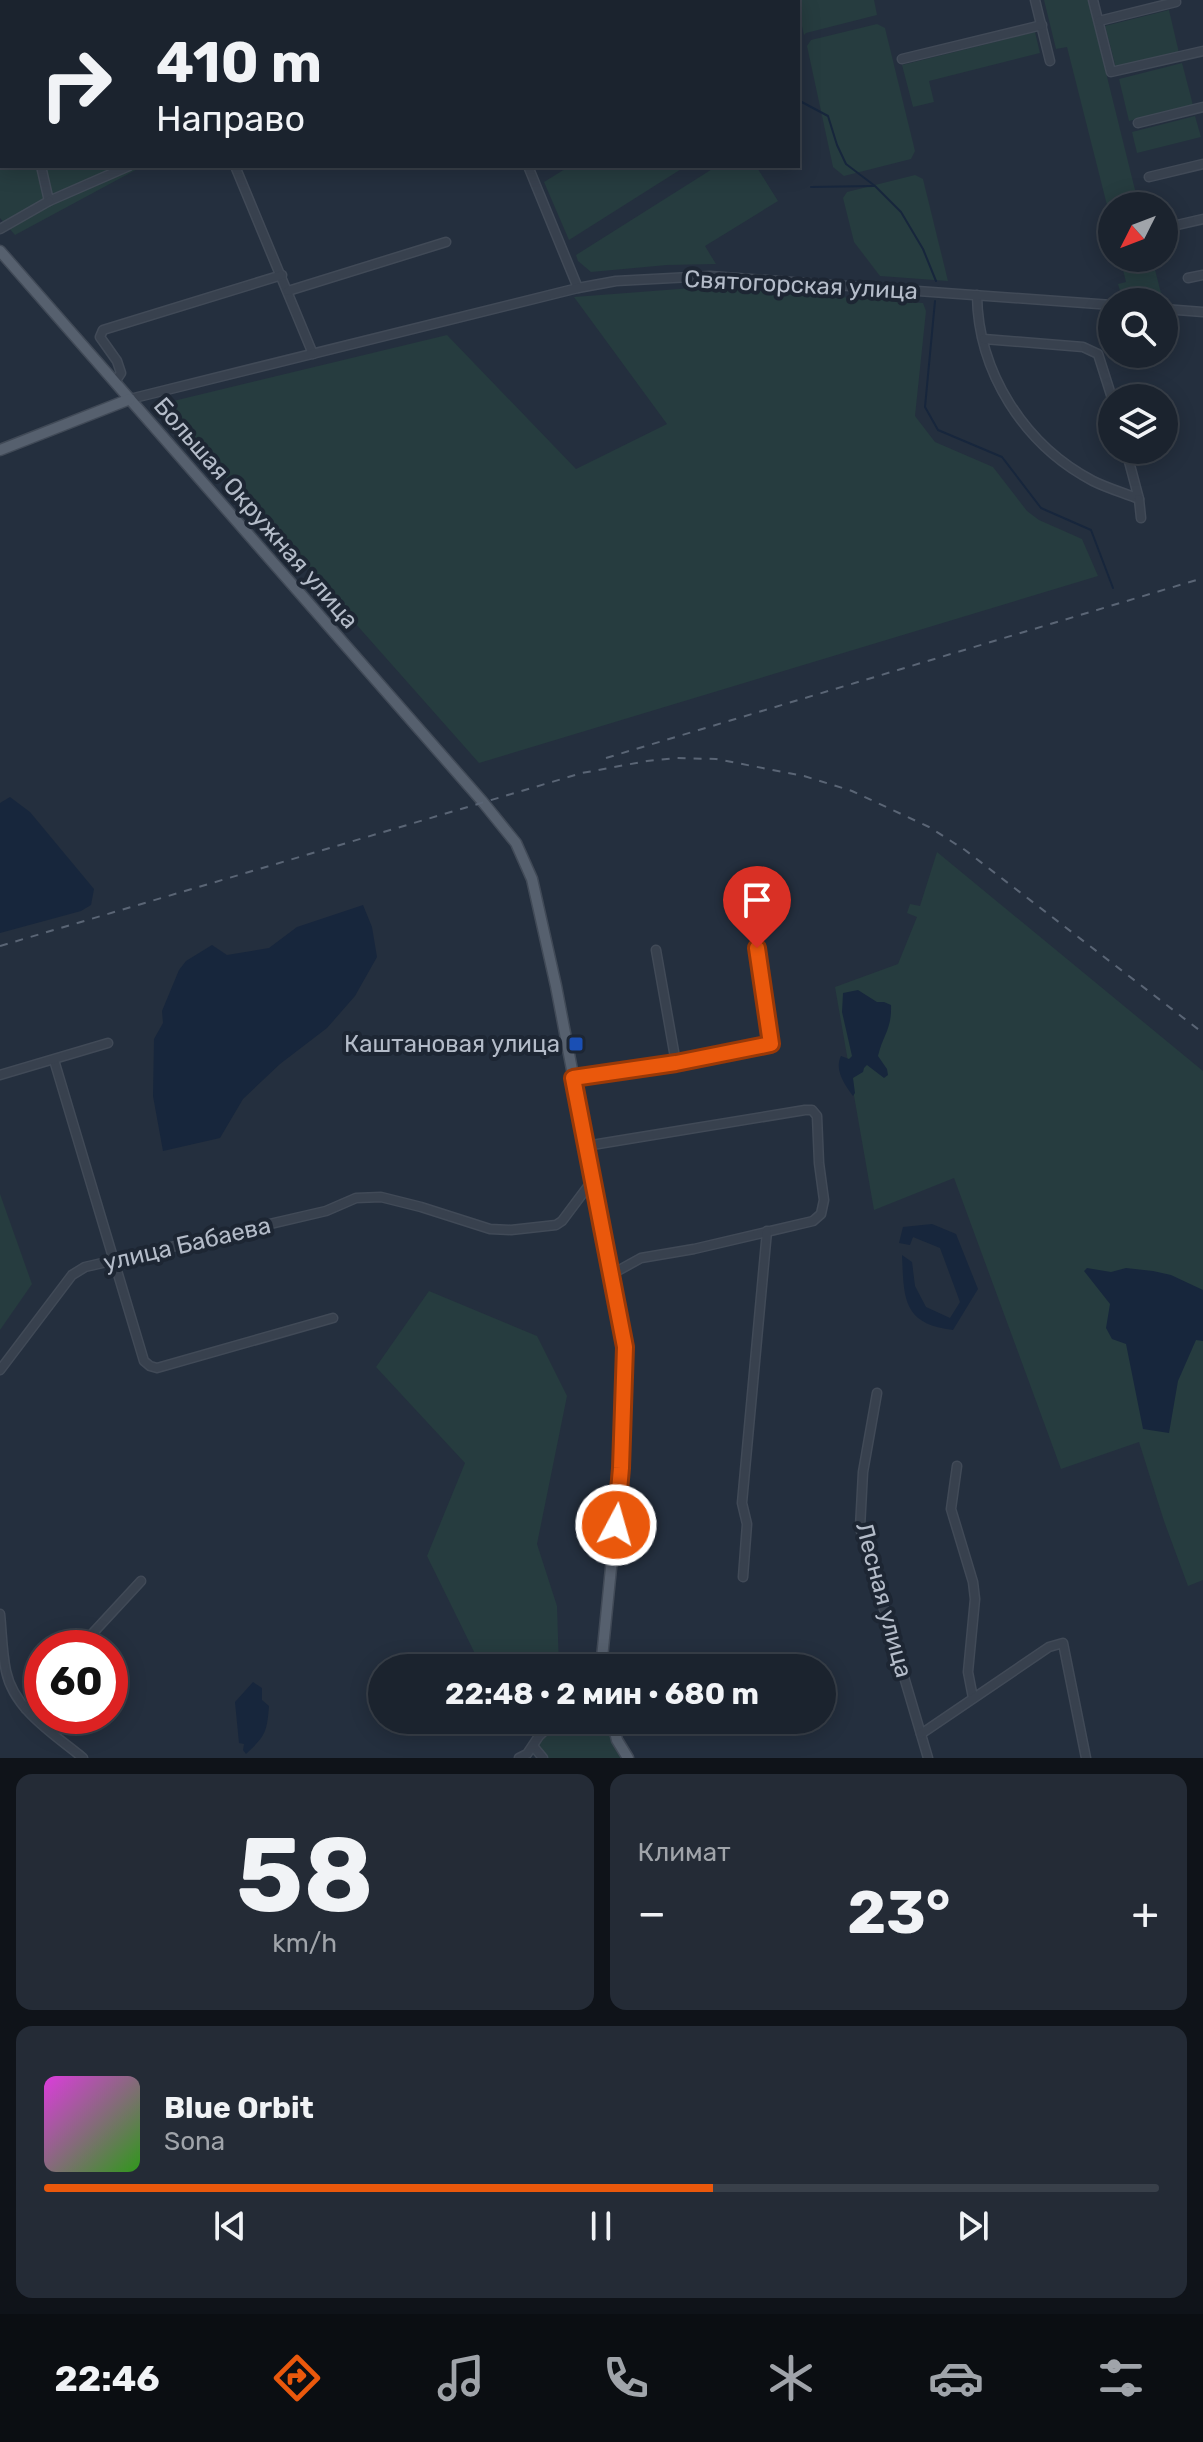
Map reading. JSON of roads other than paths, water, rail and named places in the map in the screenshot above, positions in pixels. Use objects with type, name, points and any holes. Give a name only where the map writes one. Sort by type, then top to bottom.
[{"type":"main road","name":"Большая Окружная улица","points":[[0,251],[482,801],[516,843],[532,879],[556,986],[625,1347],[621,1468],[602,1654]]},
{"type":"main road","points":[[0,450],[130,399]]},
{"type":"main road","points":[[616,1734],[628,1758]]},
{"type":"street","points":[[1035,0],[1050,61]]},
{"type":"street","points":[[1093,0],[1111,72],[1203,51]]},
{"type":"street","points":[[1099,21],[1176,2]]},
{"type":"street","points":[[902,59],[1042,25]]},
{"type":"street","points":[[1138,123],[1203,107]]},
{"type":"street","points":[[1149,177],[1203,164]]},
{"type":"street","points":[[41,168],[49,201]]},
{"type":"street","points":[[0,229],[49,201],[124,168]]},
{"type":"street","points":[[236,168],[313,354]]},
{"type":"street","points":[[529,168],[578,288]]},
{"type":"street","points":[[1178,225],[1203,219]]},
{"type":"street","points":[[288,291],[446,242]]},
{"type":"street","points":[[115,382],[121,373],[117,361],[100,337],[103,330],[282,275]]},
{"type":"street","points":[[1188,278],[1203,275]]},
{"type":"street","name":"Святогорская улица","points":[[130,399],[616,281],[710,276],[1098,304]]},
{"type":"street","points":[[977,295],[985,350],[993,374],[1013,412],[1059,459],[1093,481],[1139,499]]},
{"type":"street","points":[[1178,310],[1203,312]]},
{"type":"street","points":[[984,339],[1083,347],[1098,354],[1108,384]]},
{"type":"street","points":[[1130,464],[1141,518]]},
{"type":"street","points":[[573,1078],[676,1063],[771,1044],[757,948]]},
{"type":"street","points":[[656,950],[676,1063]]},
{"type":"street","points":[[0,1075],[108,1043]]},
{"type":"street","points":[[54,1060],[144,1361],[157,1368],[333,1318]]},
{"type":"street","points":[[586,1146],[812,1110],[817,1116],[824,1200],[821,1214],[813,1221],[641,1258],[612,1274]]},
{"type":"street","name":"улица Бабаева","points":[[0,1370],[72,1275],[85,1267],[326,1211],[356,1198],[381,1197],[490,1229],[556,1225],[592,1181]]},
{"type":"street","points":[[743,1577],[747,1524],[742,1503],[767,1231]]},
{"type":"street","name":"Лесная улица","points":[[877,1393],[863,1472],[860,1528],[928,1758]]},
{"type":"street","points":[[957,1466],[951,1509],[973,1582],[975,1599],[968,1672],[973,1698]]},
{"type":"street","points":[[96,1630],[141,1581]]},
{"type":"street","points":[[0,1614],[6,1671],[11,1687],[24,1706]]},
{"type":"street","points":[[921,1734],[1049,1647],[1063,1643],[1086,1758]]},
{"type":"street","points":[[55,1734],[83,1758]]},
{"type":"street","points":[[519,1758],[527,1754],[541,1734]]},
{"type":"street","points":[[533,1746],[543,1758]]},
{"type":"water","points":[[10,797],[30,812],[94,889],[91,905],[81,911],[0,933],[0,803]]},
{"type":"water","points":[[363,905],[372,927],[377,957],[355,996],[327,1028],[280,1064],[243,1099],[220,1138],[163,1151],[153,1096],[154,1039],[163,1023],[162,1011],[179,970],[186,961],[212,945],[227,955],[269,948],[297,927]]},
{"type":"water","points":[[858,990],[877,1002],[891,1005],[891,1013],[878,1056],[888,1075],[884,1078],[867,1065],[863,1072],[853,1078],[853,1096],[841,1077],[839,1061],[841,1056],[849,1059],[852,1056],[842,1012],[843,993]]},
{"type":"water","points":[[932,1224],[956,1234],[978,1289],[953,1330],[924,1322],[915,1315],[906,1296],[902,1255],[912,1262],[915,1286],[926,1307],[950,1318],[960,1302],[940,1248],[913,1237],[910,1245],[899,1243],[903,1227]]},
{"type":"water","points":[[1087,1268],[1111,1272],[1126,1268],[1153,1271],[1171,1275],[1203,1290],[1203,1341],[1196,1340],[1178,1381],[1169,1433],[1143,1429],[1126,1344],[1112,1339],[1106,1328],[1110,1304],[1084,1271]]},
{"type":"water","points":[[253,1682],[262,1688],[262,1700],[269,1706],[264,1733],[246,1754],[244,1744],[239,1743],[235,1702]]},
{"type":"waterway","points":[[800,101],[828,116],[846,164],[875,186],[901,212],[923,249],[936,281]]},
{"type":"waterway","points":[[811,187],[874,186]]},
{"type":"waterway","points":[[935,301],[925,407],[938,430],[1002,457],[1041,508],[1091,530],[1113,588]]},
{"type":"railway","points":[[606,758],[1203,578]]},
{"type":"railway","points":[[0,946],[582,773],[647,761],[716,759],[804,776],[852,791],[929,827],[965,850],[1203,1033]]},
{"type":"place","name":"Каштановая улица","points":[[576,1044]]}]
